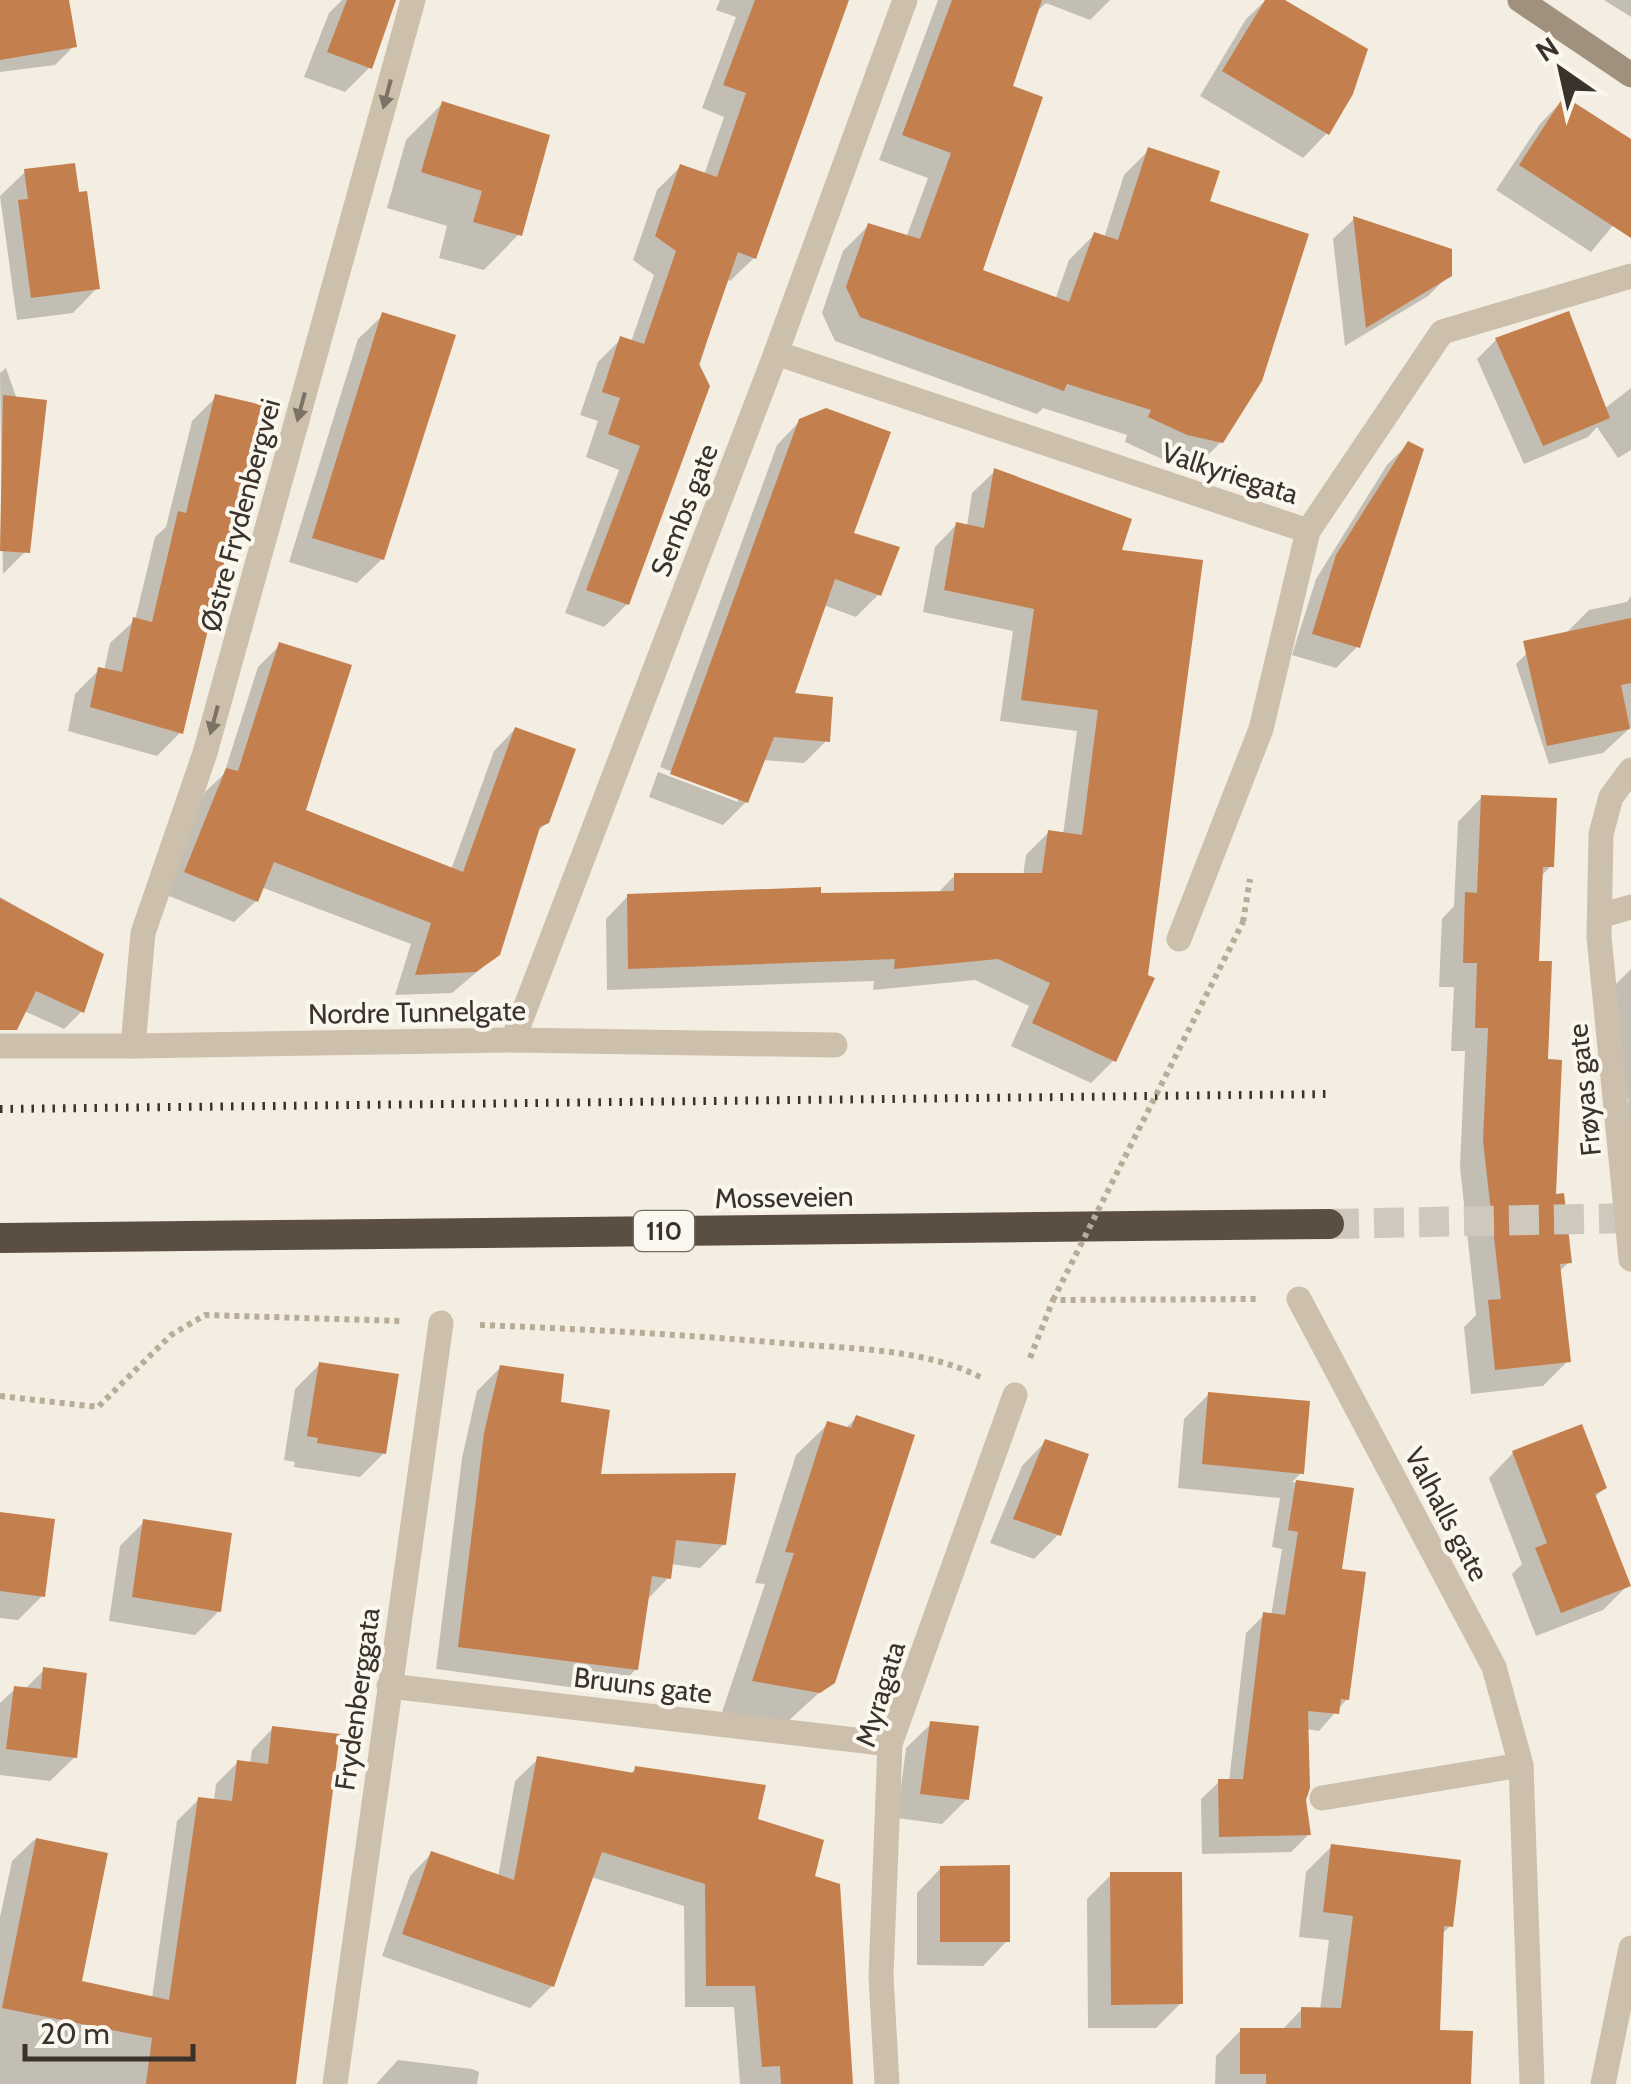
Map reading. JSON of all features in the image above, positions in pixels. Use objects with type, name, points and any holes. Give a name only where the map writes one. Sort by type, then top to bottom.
[{"type":"highway","name":"Mosseveien","points":[[0,1238],[1328,1224]]},
{"type":"street","name":"Østre Frydenbergvei","points":[[132,1046],[143,932],[205,753],[413,0]]},
{"type":"street","name":"Sembs gate","points":[[514,1040],[776,353],[905,0]]},
{"type":"street","points":[[1520,0],[1631,76]]},
{"type":"street","name":"Valkyriegata","points":[[776,353],[1308,531],[1442,332],[1631,276]]},
{"type":"street","points":[[1180,939],[1262,729],[1308,531]]},
{"type":"street","name":"Frøyas gate","points":[[1631,770],[1610,797],[1600,834],[1600,916],[1631,1258]]},
{"type":"street","points":[[1600,916],[1631,907]]},
{"type":"street","name":"Nordre Tunnelgate","points":[[0,1046],[514,1040],[834,1045]]},
{"type":"street","name":"Valhalls gate","points":[[1299,1299],[1494,1667],[1521,1766],[1532,2084]]},
{"type":"street","name":"Frydenberggata","points":[[334,2084],[441,1323]]},
{"type":"street","name":"Myragata","points":[[887,2084],[881,1976],[890,1744],[1015,1395]]},
{"type":"street","name":"Bruuns gate","points":[[389,1686],[890,1744]]},
{"type":"street","points":[[1322,1798],[1521,1766]]},
{"type":"street","points":[[1603,2084],[1631,1948]]},
{"type":"path","points":[[0,1396],[98,1407],[171,1335],[206,1315],[650,1331],[874,1350],[958,1366],[1015,1395],[1053,1300],[1243,922]]},
{"type":"path","points":[[1053,1300],[1299,1299]]},
{"type":"building","points":[[0,0],[69,0],[77,47],[0,60]]},
{"type":"building","points":[[347,0],[396,0],[372,69],[327,52]]},
{"type":"building","points":[[755,0],[849,0],[756,259],[738,252],[699,364],[710,386],[629,605],[586,590],[640,446],[608,434],[620,398],[602,392],[620,336],[644,344],[676,251],[655,236],[680,164],[717,177],[746,93],[723,85]]},
{"type":"building","points":[[952,0],[1042,0],[1013,86],[1043,97],[983,270],[1069,302],[1094,232],[1118,240],[1148,147],[1220,171],[1210,201],[1309,234],[1262,381],[1223,443],[1187,435],[1148,417],[1151,410],[1067,384],[1064,391],[860,317],[846,287],[868,223],[920,239],[951,153],[902,135]]},
{"type":"building","points":[[1265,0],[1285,0],[1368,49],[1353,94],[1329,135],[1222,71]]},
{"type":"building","points":[[1564,96],[1631,139],[1631,238],[1519,165]]},
{"type":"building","points":[[442,101],[550,135],[522,236],[473,222],[482,191],[421,172]]},
{"type":"building","points":[[75,163],[79,192],[87,191],[100,289],[31,298],[18,200],[28,199],[24,169]]},
{"type":"building","points":[[1353,216],[1452,249],[1452,276],[1366,328]]},
{"type":"building","points":[[1569,311],[1610,418],[1543,446],[1495,338]]},
{"type":"building","points":[[382,312],[456,335],[384,560],[312,538]]},
{"type":"building","points":[[215,394],[262,405],[183,734],[90,707],[98,667],[122,672],[133,617],[152,622],[178,511],[186,513]]},
{"type":"building","points":[[3,395],[47,400],[30,553],[0,551]]},
{"type":"building","points":[[826,408],[891,432],[854,533],[900,547],[881,596],[835,579],[795,693],[833,697],[830,742],[774,737],[748,803],[670,774],[799,419]]},
{"type":"building","points":[[1408,441],[1424,449],[1360,648],[1312,634],[1336,555]]},
{"type":"building","points":[[994,468],[1132,519],[1122,550],[1203,560],[1148,975],[1155,978],[1116,1062],[1032,1023],[1050,983],[998,959],[894,969],[895,959],[628,969],[627,894],[821,887],[821,893],[954,891],[954,873],[1042,873],[1048,830],[1082,835],[1098,710],[1021,700],[1034,609],[944,590],[956,522],[984,528]]},
{"type":"building","points":[[1631,618],[1631,683],[1621,685],[1630,729],[1547,746],[1523,641]]},
{"type":"building","points":[[279,642],[352,665],[306,810],[463,872],[515,727],[576,749],[549,823],[540,827],[500,955],[476,972],[415,975],[431,923],[274,862],[258,902],[184,872],[226,768],[238,771]]},
{"type":"building","points":[[1481,795],[1557,798],[1554,867],[1543,867],[1539,961],[1552,961],[1548,1059],[1562,1060],[1556,1194],[1564,1193],[1572,1263],[1560,1264],[1571,1362],[1495,1370],[1488,1300],[1501,1299],[1483,1141],[1488,1028],[1475,1028],[1477,963],[1463,963],[1465,892],[1477,893]]},
{"type":"building","points":[[0,898],[104,954],[84,1013],[36,991],[17,1030],[0,1030]]},
{"type":"building","points":[[319,1362],[399,1374],[386,1454],[317,1443],[318,1438],[307,1436]]},
{"type":"building","points":[[500,1365],[564,1374],[561,1402],[610,1410],[601,1474],[736,1473],[726,1545],[676,1540],[671,1579],[652,1576],[638,1670],[458,1647],[484,1433]]},
{"type":"building","points":[[1208,1392],[1310,1401],[1304,1474],[1202,1464]]},
{"type":"building","points":[[856,1415],[915,1435],[835,1683],[820,1693],[752,1681],[794,1553],[785,1552],[827,1421],[851,1428]]},
{"type":"building","points":[[1582,1424],[1607,1488],[1595,1494],[1631,1586],[1561,1613],[1535,1548],[1547,1543],[1512,1451]]},
{"type":"building","points":[[1045,1439],[1089,1454],[1061,1536],[1013,1519]]},
{"type":"building","points":[[1296,1480],[1354,1488],[1342,1569],[1366,1572],[1349,1700],[1341,1699],[1339,1714],[1308,1711],[1310,1788],[1306,1800],[1311,1835],[1219,1837],[1218,1779],[1243,1779],[1263,1612],[1285,1615],[1298,1532],[1288,1530]]},
{"type":"building","points":[[0,1512],[55,1519],[45,1597],[0,1591]]},
{"type":"building","points":[[143,1519],[232,1533],[221,1612],[132,1597]]},
{"type":"building","points":[[43,1667],[87,1673],[77,1758],[6,1749],[14,1686],[41,1689]]},
{"type":"building","points":[[930,1721],[979,1726],[969,1800],[920,1794]]},
{"type":"building","points":[[272,1726],[340,1734],[296,2084],[146,2084],[152,2038],[2,2008],[36,1838],[108,1853],[82,1981],[169,2000],[198,1797],[232,1801],[237,1760],[268,1764]]},
{"type":"building","points":[[537,1756],[634,1773],[635,1766],[766,1785],[758,1819],[824,1840],[815,1876],[840,1884],[853,2084],[781,2084],[780,2066],[762,2067],[755,1986],[706,1986],[705,1884],[602,1852],[554,1987],[402,1934],[431,1851],[514,1880]]},
{"type":"building","points":[[1331,1844],[1461,1860],[1453,1927],[1444,1926],[1440,2030],[1473,2031],[1471,2084],[1266,2084],[1266,2074],[1240,2074],[1240,2028],[1301,2028],[1301,2007],[1341,2008],[1353,1916],[1323,1912]]},
{"type":"building","points":[[1010,1865],[1010,1942],[940,1942],[940,1866]]},
{"type":"building","points":[[1110,1872],[1182,1872],[1183,2004],[1111,2005]]},
{"type":"tunnel","points":[[1329,1224],[1631,1218]]},
{"type":"railway","points":[[0,1109],[1328,1094]]}]
